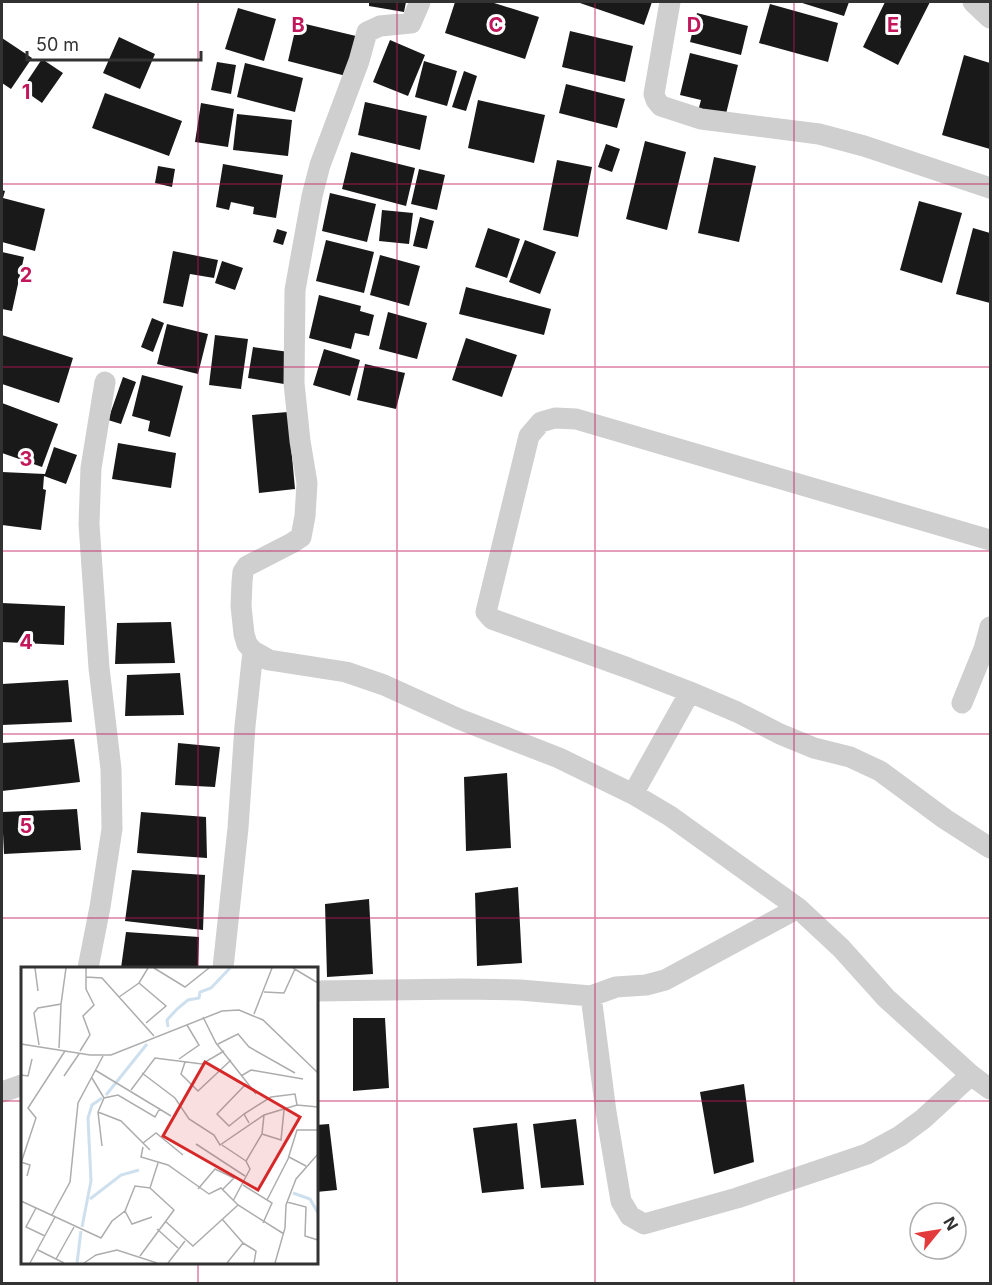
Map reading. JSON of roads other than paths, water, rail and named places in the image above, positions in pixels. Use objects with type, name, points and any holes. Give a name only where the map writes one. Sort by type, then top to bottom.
[{"type":"street","points":[[420,2],[411,23],[380,26],[367,32],[359,61],[320,165],[295,290],[294,383],[307,483],[305,516],[301,537],[246,566],[243,572],[241,606],[247,644],[253,651],[269,660],[346,672],[384,685],[459,719],[559,759],[633,794],[670,816],[798,908],[841,948],[886,998],[971,1075],[990,1089]]},
{"type":"street","points":[[670,2],[654,94],[661,106],[701,119],[819,134],[864,146],[990,188]]},
{"type":"street","points":[[973,2],[990,18]]},
{"type":"street","points":[[88,967],[112,829],[111,769],[99,668],[89,524],[91,468],[105,382]]},
{"type":"street","points":[[990,540],[576,419],[555,418],[541,422],[529,436],[486,612],[492,619],[690,692],[780,734],[814,748],[850,757],[880,771],[945,819],[990,848]]},
{"type":"street","points":[[962,703],[984,649],[990,627]]},
{"type":"street","points":[[223,967],[253,651]]},
{"type":"street","points":[[633,794],[690,692]]},
{"type":"street","points":[[318,991],[520,990],[591,996],[616,987],[646,985],[665,980],[798,908]]},
{"type":"street","points":[[591,996],[606,1112],[621,1201],[630,1216],[644,1224],[738,1198],[867,1154],[900,1136],[923,1119],[971,1075]]},
{"type":"street","points":[[2,1092],[21,1085]]}]
